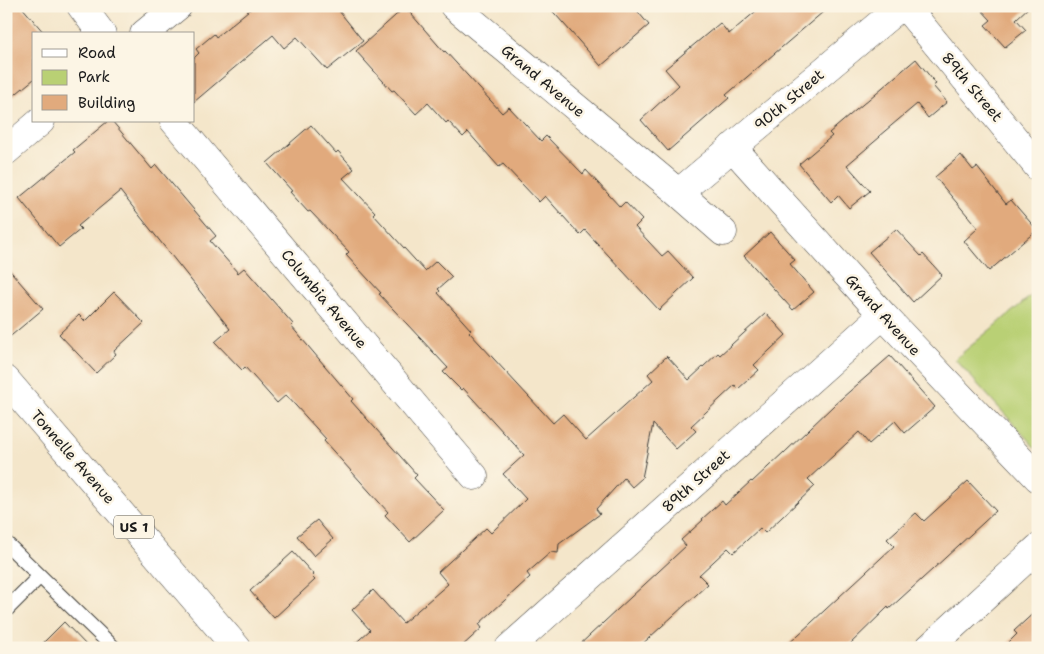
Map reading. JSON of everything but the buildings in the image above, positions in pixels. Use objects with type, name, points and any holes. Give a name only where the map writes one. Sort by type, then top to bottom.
[{"type":"street","points":[[81,6],[100,32]]},
{"type":"street","points":[[146,32],[178,6]]},
{"type":"street","name":"Grand Avenue","points":[[454,6],[723,232]]},
{"type":"street","name":"90th Street","points":[[674,189],[684,188],[901,6]]},
{"type":"street","name":"89th Street","points":[[905,6],[1038,167]]},
{"type":"street","points":[[6,151],[40,122]]},
{"type":"street","name":"Columbia Avenue","points":[[175,122],[474,476]]},
{"type":"street","name":"Grand Avenue","points":[[732,147],[882,314],[1038,478]]},
{"type":"street","name":"89th Street","points":[[509,648],[882,314]]},
{"type":"street","name":"Tonnelle Avenue","points":[[6,380],[237,648]]},
{"type":"street","points":[[929,648],[1038,548]]},
{"type":"lane","points":[[6,543],[114,648]]},
{"type":"lane","points":[[6,610],[40,576]]},
{"type":"green space","points":[[1038,290],[1038,451],[955,359]]}]
